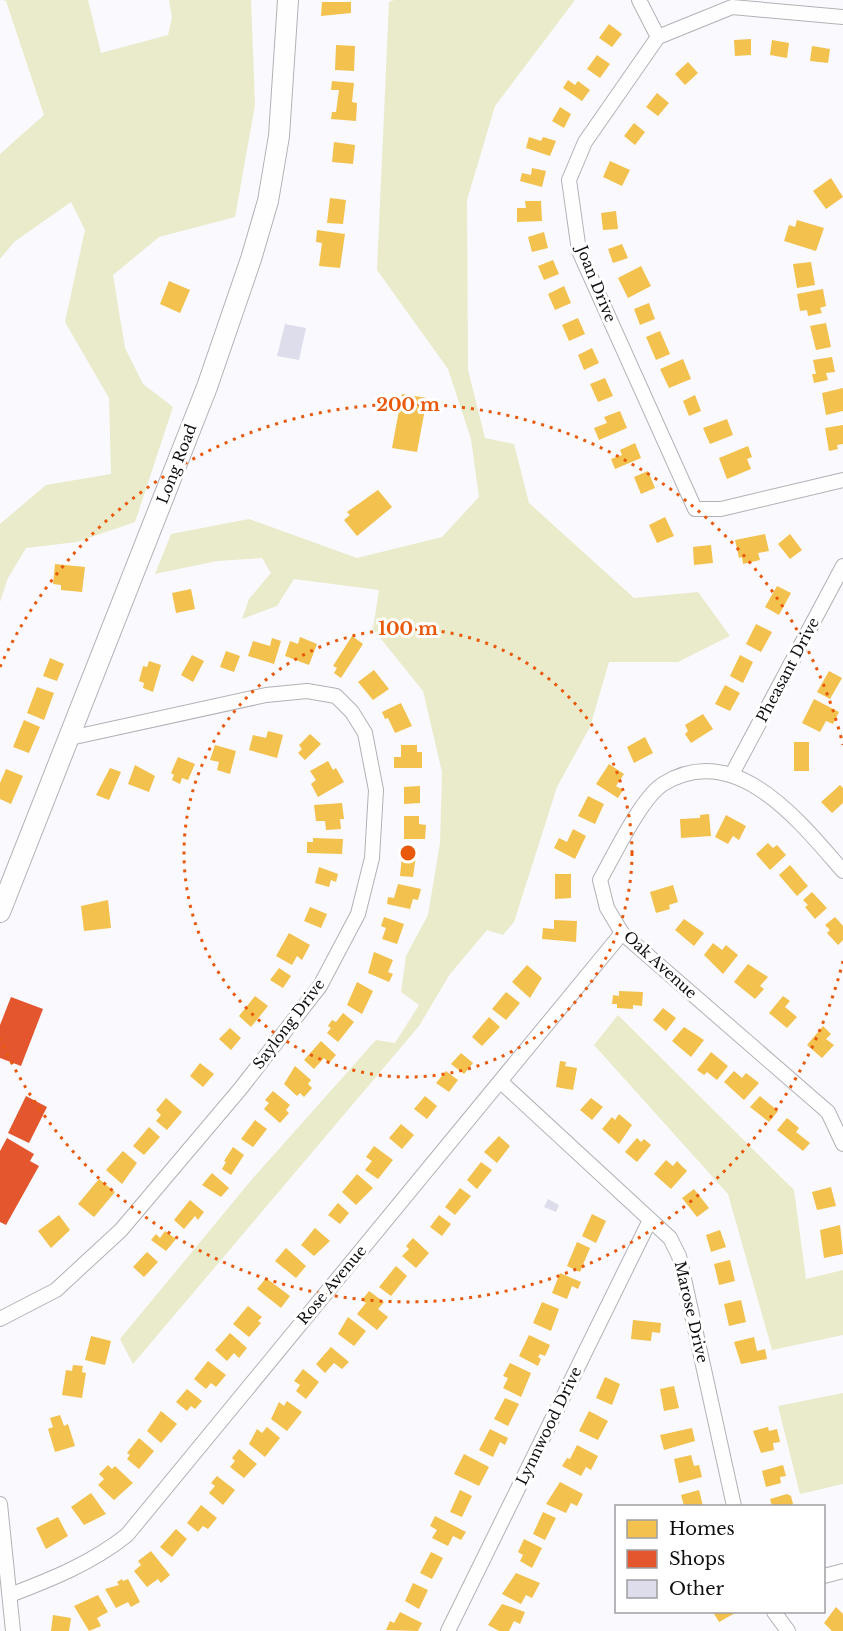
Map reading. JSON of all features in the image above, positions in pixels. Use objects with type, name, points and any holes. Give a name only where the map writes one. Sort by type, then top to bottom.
[{"type":"street","name":"Long Road","points":[[0,912],[207,387],[251,259],[268,201],[279,136],[288,0]]},
{"type":"street","points":[[639,0],[658,37],[732,7],[843,17]]},
{"type":"street","name":"Joan Drive","points":[[658,37],[585,142],[569,180],[579,251],[695,509],[721,509],[843,480]]},
{"type":"street","name":"Pheasant Drive","points":[[732,774],[841,575]]},
{"type":"street","name":"Saylong Drive","points":[[0,1319],[56,1290],[121,1230],[241,1089],[320,986],[358,914],[372,858],[376,790],[365,733],[352,712],[336,696],[307,691],[266,695],[70,738]]},
{"type":"street","name":"Oak Avenue","points":[[732,774],[703,770],[662,785],[634,818],[600,880],[607,908],[622,933],[828,1112],[843,1144]]},
{"type":"street","points":[[732,774],[761,791],[799,821],[843,871]]},
{"type":"street","name":"Rose Avenue","points":[[10,1595],[85,1563],[104,1553],[127,1535],[622,933]]},
{"type":"street","name":"Marose Drive","points":[[501,1082],[670,1238],[679,1256],[734,1505]]},
{"type":"street","name":"Lynnwood Drive","points":[[448,1631],[650,1220]]},
{"type":"street","points":[[0,1504],[13,1631]]},
{"type":"street","points":[[825,1576],[843,1571]]},
{"type":"street","points":[[775,1613],[788,1631]]},
{"type":"green space","points":[[2,0],[88,0],[101,53],[168,35],[172,17],[169,0],[251,0],[255,105],[235,217],[159,237],[113,275],[125,348],[143,384],[173,407],[135,522],[77,542],[26,548],[8,578],[0,602],[0,524],[46,485],[111,474],[109,398],[65,322],[85,230],[71,202],[14,242],[0,259],[0,154],[44,115],[6,1]]},
{"type":"green space","points":[[394,0],[575,0],[495,106],[467,200],[468,370],[485,438],[514,444],[529,503],[634,598],[698,592],[730,636],[678,662],[609,662],[590,727],[557,787],[514,922],[503,935],[487,930],[450,974],[419,1026],[133,1364],[120,1339],[253,1178],[376,1040],[395,1043],[419,1005],[401,992],[406,956],[428,915],[440,843],[442,772],[423,691],[373,629],[379,590],[294,579],[277,606],[242,619],[249,599],[271,573],[262,558],[217,561],[155,574],[171,534],[249,519],[357,558],[442,537],[479,497],[471,439],[448,369],[377,270],[389,2]]},
{"type":"green space","points":[[618,1015],[794,1190],[806,1279],[843,1270],[843,1335],[772,1350],[728,1194],[594,1045]]},
{"type":"green space","points":[[843,1393],[843,1484],[800,1494],[778,1406]]},
{"type":"building: Homes","points":[[322,2],[351,2],[351,13],[321,16]]},
{"type":"building: Homes","points":[[609,24],[622,34],[612,47],[599,38]]},
{"type":"building: Homes","points":[[751,39],[751,55],[735,56],[734,40]]},
{"type":"building: Homes","points":[[772,40],[789,43],[787,58],[770,55]]},
{"type":"building: Homes","points":[[336,45],[355,46],[354,71],[335,70]]},
{"type":"building: Homes","points":[[812,46],[830,49],[828,63],[810,61]]},
{"type":"building: Homes","points":[[597,55],[610,64],[600,78],[587,69]]},
{"type":"building: Homes","points":[[688,62],[698,73],[685,85],[675,74]]},
{"type":"building: Homes","points":[[568,80],[575,85],[578,81],[590,90],[582,101],[563,88]]},
{"type":"building: Homes","points":[[332,81],[354,83],[352,102],[357,103],[356,121],[331,119],[332,112],[336,112],[339,90],[331,90]]},
{"type":"building: Homes","points":[[657,93],[669,103],[658,116],[646,107]]},
{"type":"building: Homes","points":[[560,107],[571,114],[564,128],[552,121]]},
{"type":"building: Homes","points":[[634,123],[645,132],[635,145],[624,136]]},
{"type":"building: Homes","points":[[529,137],[541,141],[543,137],[556,141],[550,156],[526,148]]},
{"type":"building: Homes","points":[[334,142],[355,145],[353,164],[332,162]]},
{"type":"building: Homes","points":[[610,161],[630,170],[622,186],[603,177]]},
{"type":"building: Homes","points":[[532,168],[546,171],[542,187],[520,181],[522,173],[531,175]]},
{"type":"building: Homes","points":[[831,178],[843,197],[826,209],[813,191]]},
{"type":"building: Homes","points":[[330,198],[346,200],[343,224],[327,223]]},
{"type":"building: Homes","points":[[525,201],[541,201],[542,221],[517,222],[517,208],[526,208]]},
{"type":"building: Homes","points":[[616,211],[618,229],[603,230],[601,213]]},
{"type":"building: Homes","points":[[797,220],[824,228],[816,251],[784,241],[789,225],[795,227]]},
{"type":"building: Homes","points":[[317,230],[345,234],[340,268],[319,266],[322,243],[316,242]]},
{"type":"building: Homes","points":[[544,232],[548,248],[532,252],[528,237]]},
{"type":"building: Homes","points":[[622,244],[628,258],[613,263],[608,249]]},
{"type":"building: Homes","points":[[553,260],[559,274],[544,280],[538,266]]},
{"type":"building: Homes","points":[[811,262],[815,285],[797,288],[793,264]]},
{"type":"building: Homes","points":[[641,266],[651,286],[628,298],[618,278]]},
{"type":"building: Homes","points":[[169,281],[190,290],[180,313],[160,304]]},
{"type":"building: Homes","points":[[564,286],[571,303],[555,310],[548,294]]},
{"type":"building: Homes","points":[[823,289],[826,306],[820,308],[822,313],[808,316],[807,310],[800,311],[797,294]]},
{"type":"building: Homes","points":[[649,303],[655,319],[640,325],[634,309]]},
{"type":"building: Homes","points":[[578,318],[585,334],[569,341],[562,325]]},
{"type":"building: Homes","points":[[826,323],[831,347],[816,350],[810,326]]},
{"type":"building: Homes","points":[[660,331],[670,354],[656,360],[646,337]]},
{"type":"building: Homes","points":[[592,348],[599,363],[584,370],[578,355]]},
{"type":"building: Homes","points":[[832,357],[835,372],[826,373],[828,380],[814,383],[812,374],[816,374],[813,360]]},
{"type":"building: Homes","points":[[683,359],[691,379],[669,388],[660,369]]},
{"type":"building: Homes","points":[[605,378],[613,396],[598,402],[590,384]]},
{"type":"building: Homes","points":[[843,388],[843,411],[826,415],[822,393]]},
{"type":"building: Homes","points":[[402,394],[427,398],[417,452],[392,448]]},
{"type":"building: Homes","points":[[695,395],[701,411],[689,416],[683,401]]},
{"type":"building: Homes","points":[[620,411],[627,428],[599,440],[594,428],[607,423],[604,417]]},
{"type":"building: Homes","points":[[727,419],[733,435],[710,444],[703,428]]},
{"type":"building: Homes","points":[[843,425],[843,444],[837,445],[838,449],[829,451],[825,428]]},
{"type":"building: Homes","points":[[635,443],[641,458],[615,469],[611,459],[622,455],[620,450]]},
{"type":"building: Homes","points":[[748,446],[752,457],[747,459],[751,469],[727,479],[719,458]]},
{"type":"building: Homes","points":[[648,471],[655,488],[641,494],[634,477]]},
{"type":"building: Homes","points":[[378,490],[392,507],[357,536],[344,520],[350,515],[347,512]]},
{"type":"building: Homes","points":[[665,517],[674,536],[657,543],[649,525]]},
{"type":"building: Homes","points":[[765,534],[769,551],[758,553],[760,560],[743,564],[742,557],[739,558],[735,540]]},
{"type":"building: Homes","points":[[790,534],[802,550],[790,559],[778,544]]},
{"type":"building: Homes","points":[[711,545],[713,563],[694,565],[693,547]]},
{"type":"building: Homes","points":[[55,564],[85,567],[82,592],[61,590],[61,585],[53,584]]},
{"type":"building: Homes","points":[[777,586],[791,593],[779,615],[765,607]]},
{"type":"building: Homes","points":[[191,589],[195,609],[176,613],[172,593]]},
{"type":"building: Homes","points":[[756,624],[772,632],[761,652],[746,644]]},
{"type":"building: Homes","points":[[352,636],[363,644],[341,678],[334,673],[337,668],[333,666]]},
{"type":"building: Homes","points":[[300,637],[317,644],[309,665],[285,656],[290,641],[298,644]]},
{"type":"building: Homes","points":[[272,638],[281,641],[274,664],[248,656],[253,641],[270,646]]},
{"type":"building: Homes","points":[[226,651],[240,656],[234,672],[220,667]]},
{"type":"building: Homes","points":[[192,655],[204,661],[193,682],[181,675]]},
{"type":"building: Homes","points":[[740,655],[753,662],[743,683],[730,676]]},
{"type":"building: Homes","points":[[50,658],[64,664],[57,681],[43,676]]},
{"type":"building: Homes","points":[[149,661],[161,665],[153,692],[143,688],[144,683],[139,681],[143,666],[147,667]]},
{"type":"building: Homes","points":[[374,670],[389,689],[373,700],[358,682]]},
{"type":"building: Homes","points":[[829,671],[842,678],[830,699],[817,692]]},
{"type":"building: Homes","points":[[725,685],[740,693],[730,711],[715,704]]},
{"type":"building: Homes","points":[[37,687],[54,693],[44,720],[27,713]]},
{"type":"building: Homes","points":[[814,699],[839,712],[833,724],[826,721],[820,732],[802,723]]},
{"type":"building: Homes","points":[[401,703],[412,726],[395,733],[388,718],[385,719],[382,712]]},
{"type":"building: Homes","points":[[703,714],[713,729],[691,743],[685,734],[688,731],[685,725]]},
{"type":"building: Homes","points":[[24,720],[40,727],[29,753],[13,747]]},
{"type":"building: Homes","points":[[268,731],[283,735],[277,758],[249,750],[253,735],[266,738]]},
{"type":"building: Homes","points":[[310,734],[321,744],[305,760],[298,753],[302,749],[299,745]]},
{"type":"building: Homes","points":[[645,737],[653,753],[634,763],[627,747]]},
{"type":"building: Homes","points":[[794,742],[809,742],[809,771],[794,771]]},
{"type":"building: Homes","points":[[215,745],[236,751],[230,774],[217,770],[219,762],[210,760]]},
{"type":"building: Homes","points":[[401,745],[417,745],[417,752],[422,752],[422,768],[394,768],[394,757],[401,757]]},
{"type":"building: Homes","points":[[178,757],[195,764],[188,780],[182,778],[180,784],[172,780],[174,775],[171,773]]},
{"type":"building: Homes","points":[[328,761],[333,770],[336,768],[344,782],[318,797],[311,784],[316,780],[310,771]]},
{"type":"building: Homes","points":[[609,764],[624,774],[616,786],[623,790],[618,798],[596,784]]},
{"type":"building: Homes","points":[[135,765],[155,776],[149,792],[128,784]]},
{"type":"building: Homes","points":[[110,768],[121,772],[109,800],[96,795]]},
{"type":"building: Homes","points":[[6,769],[23,776],[11,804],[0,799],[0,783]]},
{"type":"building: Homes","points":[[840,785],[843,788],[843,803],[832,813],[821,802]]},
{"type":"building: Homes","points":[[420,786],[420,803],[404,804],[404,787]]},
{"type":"building: Homes","points":[[588,796],[604,804],[595,824],[578,816]]},
{"type":"building: Homes","points":[[342,803],[344,819],[340,819],[341,829],[326,830],[325,821],[316,821],[314,805]]},
{"type":"building: Homes","points":[[709,814],[711,836],[681,838],[680,819],[700,818],[700,815]]},
{"type":"building: Homes","points":[[726,815],[746,826],[739,840],[733,836],[728,844],[715,837]]},
{"type":"building: Homes","points":[[404,816],[419,816],[419,824],[426,825],[425,839],[404,839]]},
{"type":"building: Homes","points":[[573,829],[586,836],[575,859],[554,848],[559,838],[567,842]]},
{"type":"building: Homes","points":[[313,838],[343,839],[342,854],[307,853],[307,842],[313,842]]},
{"type":"building: Homes","points":[[768,843],[773,848],[777,845],[786,855],[770,870],[756,854]]},
{"type":"building: Homes","points":[[402,855],[416,856],[413,877],[400,876]]},
{"type":"building: Homes","points":[[790,865],[808,886],[797,896],[779,875]]},
{"type":"building: Homes","points":[[319,867],[338,874],[336,882],[331,880],[329,887],[315,883]]},
{"type":"building: Homes","points":[[555,874],[571,874],[571,898],[555,899]]},
{"type":"building: Homes","points":[[398,884],[421,889],[418,900],[413,899],[410,909],[387,904],[388,897],[394,898]]},
{"type":"building: Homes","points":[[673,885],[678,902],[669,905],[670,909],[656,913],[650,892]]},
{"type":"building: Homes","points":[[812,892],[827,908],[815,919],[805,907],[808,905],[803,900]]},
{"type":"building: Homes","points":[[108,900],[111,928],[84,931],[81,906]]},
{"type":"building: Homes","points":[[310,907],[327,914],[321,928],[304,921]]},
{"type":"building: Homes","points":[[384,917],[404,924],[397,944],[382,939],[386,928],[381,926]]},
{"type":"building: Homes","points":[[835,917],[843,926],[843,940],[838,945],[827,933],[830,930],[825,925]]},
{"type":"building: Homes","points":[[684,919],[704,933],[694,946],[675,930]]},
{"type":"building: Homes","points":[[554,920],[577,921],[576,942],[542,939],[543,928],[554,929]]},
{"type":"building: Homes","points":[[289,933],[310,945],[302,960],[297,956],[292,965],[276,956]]},
{"type":"building: Homes","points":[[713,943],[722,950],[726,945],[738,955],[723,974],[704,955]]},
{"type":"building: Homes","points":[[374,952],[393,960],[388,972],[393,974],[389,982],[368,973]]},
{"type":"building: Homes","points":[[748,964],[768,977],[760,986],[764,989],[755,999],[734,982]]},
{"type":"building: Homes","points":[[527,965],[542,978],[530,998],[512,982]]},
{"type":"building: Homes","points":[[279,968],[291,976],[283,988],[270,980]]},
{"type":"building: Homes","points":[[357,982],[373,991],[362,1014],[347,1005]]},
{"type":"building: Homes","points":[[619,991],[643,992],[642,1006],[633,1005],[633,1009],[617,1008],[617,1004],[612,1004],[613,995],[619,996]]},
{"type":"building: Homes","points":[[506,992],[520,1003],[506,1020],[492,1009]]},
{"type":"building: Homes","points":[[255,996],[268,1006],[251,1027],[239,1016]]},
{"type":"building: Homes","points":[[783,996],[790,1001],[785,1007],[797,1017],[787,1028],[769,1013]]},
{"type":"building: Homes","points":[[663,1008],[676,1018],[666,1031],[653,1020]]},
{"type":"building: Homes","points":[[343,1013],[354,1022],[338,1042],[327,1033],[331,1028],[328,1026],[332,1020],[336,1022]]},
{"type":"building: Homes","points":[[489,1017],[500,1027],[482,1046],[472,1037]]},
{"type":"building: Homes","points":[[823,1026],[831,1034],[826,1039],[834,1045],[822,1058],[807,1045]]},
{"type":"building: Homes","points":[[684,1027],[704,1040],[691,1057],[672,1041]]},
{"type":"building: Homes","points":[[230,1028],[241,1038],[231,1050],[219,1039]]},
{"type":"building: Homes","points":[[321,1041],[336,1055],[329,1063],[324,1058],[314,1069],[304,1060]]},
{"type":"building: Homes","points":[[711,1052],[728,1066],[717,1080],[707,1072],[704,1075],[697,1070]]},
{"type":"building: Homes","points":[[461,1053],[473,1063],[464,1074],[451,1064]]},
{"type":"building: Homes","points":[[560,1061],[566,1062],[565,1066],[577,1068],[573,1090],[556,1087]]},
{"type":"building: Homes","points":[[200,1063],[214,1074],[203,1087],[190,1076]]},
{"type":"building: Homes","points":[[295,1066],[311,1080],[308,1084],[312,1088],[304,1097],[300,1093],[297,1096],[284,1084]]},
{"type":"building: Homes","points":[[446,1071],[458,1080],[449,1092],[436,1083]]},
{"type":"building: Homes","points":[[734,1071],[742,1078],[746,1073],[759,1083],[744,1100],[724,1082]]},
{"type":"building: Homes","points":[[273,1091],[290,1105],[286,1110],[289,1113],[280,1123],[264,1109],[269,1103],[265,1100]]},
{"type":"building: Homes","points":[[425,1096],[437,1106],[427,1119],[414,1109]]},
{"type":"building: Homes","points":[[760,1096],[778,1111],[769,1122],[750,1107]]},
{"type":"building: Homes","points":[[166,1098],[182,1112],[167,1130],[156,1121],[161,1115],[156,1110]]},
{"type":"building: Homes","points":[[591,1098],[603,1107],[592,1120],[580,1110]]},
{"type":"building: Homes","points":[[619,1114],[632,1125],[619,1144],[602,1129],[612,1117],[615,1120]]},
{"type":"building: Homes","points":[[787,1118],[799,1128],[796,1132],[810,1143],[803,1151],[777,1130]]},
{"type":"building: Homes","points":[[255,1120],[267,1129],[253,1147],[241,1139]]},
{"type":"building: Homes","points":[[401,1124],[414,1135],[402,1149],[389,1138]]},
{"type":"building: Homes","points":[[149,1127],[160,1137],[144,1155],[133,1146]]},
{"type":"building: Homes","points":[[499,1136],[510,1146],[497,1163],[484,1152]]},
{"type":"building: Homes","points":[[637,1138],[641,1142],[644,1139],[651,1145],[637,1162],[625,1152]]},
{"type":"building: Homes","points":[[374,1146],[393,1160],[378,1179],[365,1170],[372,1161],[366,1157]]},
{"type":"building: Homes","points":[[233,1147],[244,1155],[231,1175],[222,1169]]},
{"type":"building: Homes","points":[[123,1151],[137,1163],[122,1184],[106,1170]]},
{"type":"building: Homes","points":[[666,1160],[673,1166],[677,1161],[687,1171],[671,1189],[654,1174]]},
{"type":"building: Homes","points":[[481,1162],[492,1170],[477,1189],[467,1180]]},
{"type":"building: Homes","points":[[212,1173],[229,1188],[221,1197],[202,1185]]},
{"type":"building: Homes","points":[[357,1174],[373,1188],[356,1205],[342,1192]]},
{"type":"building: Homes","points":[[99,1179],[115,1192],[94,1217],[78,1204]]},
{"type":"building: Homes","points":[[831,1187],[836,1206],[817,1210],[812,1192]]},
{"type":"building: Homes","points":[[460,1188],[471,1196],[455,1215],[445,1207]]},
{"type":"building: Homes","points":[[694,1189],[709,1208],[697,1217],[682,1198]]},
{"type":"building: Homes","points":[[190,1200],[204,1212],[198,1220],[195,1216],[184,1229],[174,1220]]},
{"type":"building: Homes","points":[[338,1203],[349,1213],[340,1224],[328,1215]]},
{"type":"building: Homes","points":[[592,1214],[606,1221],[596,1243],[582,1236]]},
{"type":"building: Homes","points":[[59,1215],[70,1230],[51,1248],[38,1231]]},
{"type":"building: Homes","points":[[439,1215],[451,1224],[442,1236],[430,1227]]},
{"type":"building: Homes","points":[[840,1225],[843,1254],[824,1258],[820,1230]]},
{"type":"building: Homes","points":[[315,1228],[330,1241],[314,1256],[301,1245]]},
{"type":"building: Homes","points":[[720,1230],[726,1247],[711,1252],[706,1235]]},
{"type":"building: Homes","points":[[165,1231],[176,1239],[166,1251],[151,1240],[156,1234],[160,1238]]},
{"type":"building: Homes","points":[[413,1238],[429,1253],[416,1268],[402,1256],[409,1249],[406,1246]]},
{"type":"building: Homes","points":[[577,1242],[590,1248],[580,1272],[567,1266]]},
{"type":"building: Homes","points":[[286,1248],[306,1266],[296,1278],[275,1261]]},
{"type":"building: Homes","points":[[147,1252],[158,1262],[144,1277],[133,1267]]},
{"type":"building: Homes","points":[[730,1260],[735,1281],[719,1285],[714,1264]]},
{"type":"building: Homes","points":[[396,1266],[407,1276],[391,1296],[379,1287]]},
{"type":"building: Homes","points":[[560,1273],[581,1282],[578,1289],[572,1286],[567,1299],[552,1293]]},
{"type":"building: Homes","points":[[266,1278],[290,1296],[281,1308],[257,1289]]},
{"type":"building: Homes","points":[[369,1291],[384,1302],[378,1309],[388,1317],[377,1330],[357,1314],[366,1303],[362,1300]]},
{"type":"building: Homes","points":[[741,1300],[746,1322],[729,1326],[724,1304]]},
{"type":"building: Homes","points":[[542,1302],[559,1309],[551,1331],[533,1323]]},
{"type":"building: Homes","points":[[248,1306],[262,1317],[258,1321],[261,1323],[249,1337],[233,1324]]},
{"type":"building: Homes","points":[[348,1317],[366,1331],[354,1346],[338,1334]]},
{"type":"building: Homes","points":[[633,1320],[661,1323],[660,1333],[652,1332],[651,1341],[631,1339]]},
{"type":"building: Homes","points":[[230,1333],[247,1348],[239,1358],[234,1353],[227,1361],[215,1350]]},
{"type":"building: Homes","points":[[529,1335],[550,1345],[545,1356],[540,1354],[538,1357],[541,1359],[538,1366],[519,1356]]},
{"type":"building: Homes","points":[[91,1336],[111,1341],[105,1365],[85,1360]]},
{"type":"building: Homes","points":[[754,1337],[757,1351],[765,1349],[767,1359],[741,1364],[734,1342]]},
{"type":"building: Homes","points":[[331,1347],[349,1362],[342,1369],[334,1363],[325,1373],[316,1364]]},
{"type":"building: Homes","points":[[208,1361],[226,1375],[216,1387],[211,1383],[206,1389],[194,1379]]},
{"type":"building: Homes","points":[[510,1363],[531,1373],[521,1397],[503,1388],[508,1378],[503,1376]]},
{"type":"building: Homes","points":[[73,1365],[83,1366],[82,1372],[86,1373],[82,1398],[62,1395],[66,1370],[72,1371]]},
{"type":"building: Homes","points":[[303,1369],[319,1382],[306,1399],[296,1391],[300,1385],[294,1381]]},
{"type":"building: Homes","points":[[605,1377],[620,1384],[612,1405],[596,1398]]},
{"type":"building: Homes","points":[[674,1386],[679,1408],[664,1411],[660,1389]]},
{"type":"building: Homes","points":[[187,1389],[202,1401],[195,1409],[191,1406],[187,1411],[176,1402]]},
{"type":"building: Homes","points":[[505,1398],[519,1404],[508,1426],[494,1419]]},
{"type":"building: Homes","points":[[287,1401],[302,1412],[287,1431],[271,1419],[279,1402],[284,1406]]},
{"type":"building: Homes","points":[[161,1411],[177,1424],[161,1443],[147,1431]]},
{"type":"building: Homes","points":[[589,1411],[608,1421],[598,1440],[579,1431]]},
{"type":"building: Homes","points":[[60,1415],[64,1426],[68,1424],[75,1446],[55,1452],[48,1429],[53,1427],[50,1418]]},
{"type":"building: Homes","points":[[267,1427],[280,1438],[265,1457],[249,1444],[257,1429],[262,1433]]},
{"type":"building: Homes","points":[[768,1427],[769,1431],[777,1429],[780,1442],[773,1443],[774,1450],[761,1453],[753,1431]]},
{"type":"building: Homes","points":[[692,1428],[695,1441],[664,1450],[660,1435]]},
{"type":"building: Homes","points":[[490,1429],[508,1438],[505,1445],[500,1442],[493,1457],[479,1450]]},
{"type":"building: Homes","points":[[139,1438],[154,1451],[139,1469],[127,1459],[130,1455],[127,1453]]},
{"type":"building: Homes","points":[[577,1445],[598,1456],[591,1470],[586,1467],[581,1476],[562,1466],[567,1458],[570,1459]]},
{"type":"building: Homes","points":[[239,1449],[257,1464],[244,1478],[230,1467],[235,1461],[232,1458]]},
{"type":"building: Homes","points":[[464,1454],[489,1467],[479,1486],[454,1474]]},
{"type":"building: Homes","points":[[691,1455],[694,1466],[699,1465],[702,1477],[679,1483],[674,1459]]},
{"type":"building: Homes","points":[[108,1465],[112,1469],[115,1466],[133,1483],[114,1500],[98,1485],[104,1479],[99,1474]]},
{"type":"building: Homes","points":[[783,1465],[786,1476],[780,1477],[781,1483],[766,1487],[762,1471]]},
{"type":"building: Homes","points":[[217,1476],[235,1490],[223,1505],[209,1493],[215,1486],[211,1483]]},
{"type":"building: Homes","points":[[560,1482],[583,1494],[577,1506],[571,1503],[566,1513],[546,1504]]},
{"type":"building: Homes","points":[[460,1490],[472,1496],[462,1517],[450,1512]]},
{"type":"building: Homes","points":[[699,1490],[703,1505],[684,1505],[681,1495]]},
{"type":"building: Homes","points":[[91,1493],[106,1514],[84,1525],[71,1507]]},
{"type":"building: Homes","points":[[787,1494],[791,1496],[793,1504],[772,1505],[770,1499]]},
{"type":"building: Homes","points":[[201,1505],[217,1518],[208,1529],[203,1526],[198,1532],[187,1523]]},
{"type":"building: Homes","points":[[543,1512],[556,1518],[545,1540],[533,1534]]},
{"type":"building: Homes","points":[[435,1516],[466,1532],[461,1540],[453,1536],[448,1546],[432,1538],[437,1530],[430,1526]]},
{"type":"building: Homes","points":[[58,1517],[68,1536],[46,1549],[36,1528]]},
{"type":"building: Homes","points":[[176,1529],[187,1539],[172,1557],[160,1547]]},
{"type":"building: Homes","points":[[524,1539],[542,1548],[532,1568],[520,1561],[523,1555],[518,1552]]},
{"type":"building: Homes","points":[[151,1551],[170,1575],[161,1583],[158,1579],[147,1587],[134,1571],[141,1565],[138,1561]]},
{"type":"building: Homes","points":[[431,1552],[443,1558],[432,1579],[420,1573]]},
{"type":"building: Homes","points":[[516,1573],[540,1583],[532,1598],[526,1595],[521,1604],[502,1594]]},
{"type":"building: Homes","points":[[122,1579],[123,1581],[128,1579],[140,1602],[131,1607],[128,1602],[116,1608],[105,1589],[119,1585],[117,1582]]},
{"type":"building: Homes","points":[[413,1583],[428,1590],[419,1609],[405,1601]]},
{"type":"building: Homes","points":[[98,1595],[108,1612],[97,1618],[101,1626],[89,1631],[74,1606]]},
{"type":"building: Homes","points":[[502,1604],[525,1612],[520,1624],[514,1621],[509,1631],[499,1631],[488,1625]]},
{"type":"building: Homes","points":[[836,1607],[843,1614],[843,1631],[832,1631],[824,1623]]},
{"type":"building: Homes","points":[[400,1612],[422,1623],[418,1631],[386,1630],[390,1621],[394,1623]]},
{"type":"building: Homes","points":[[714,1613],[735,1613],[719,1622]]},
{"type":"building: Homes","points":[[53,1615],[71,1618],[69,1631],[51,1631]]},
{"type":"building: Shops","points":[[11,997],[43,1009],[21,1066],[0,1058],[0,1025]]},
{"type":"building: Shops","points":[[26,1096],[47,1107],[29,1143],[8,1133]]},
{"type":"building: Shops","points":[[7,1138],[34,1154],[30,1161],[39,1166],[6,1225],[0,1222],[0,1151]]},
{"type":"building: Other","points":[[285,324],[306,328],[299,360],[277,356]]},
{"type":"building: Other","points":[[548,1199],[559,1205],[556,1212],[544,1207]]}]
